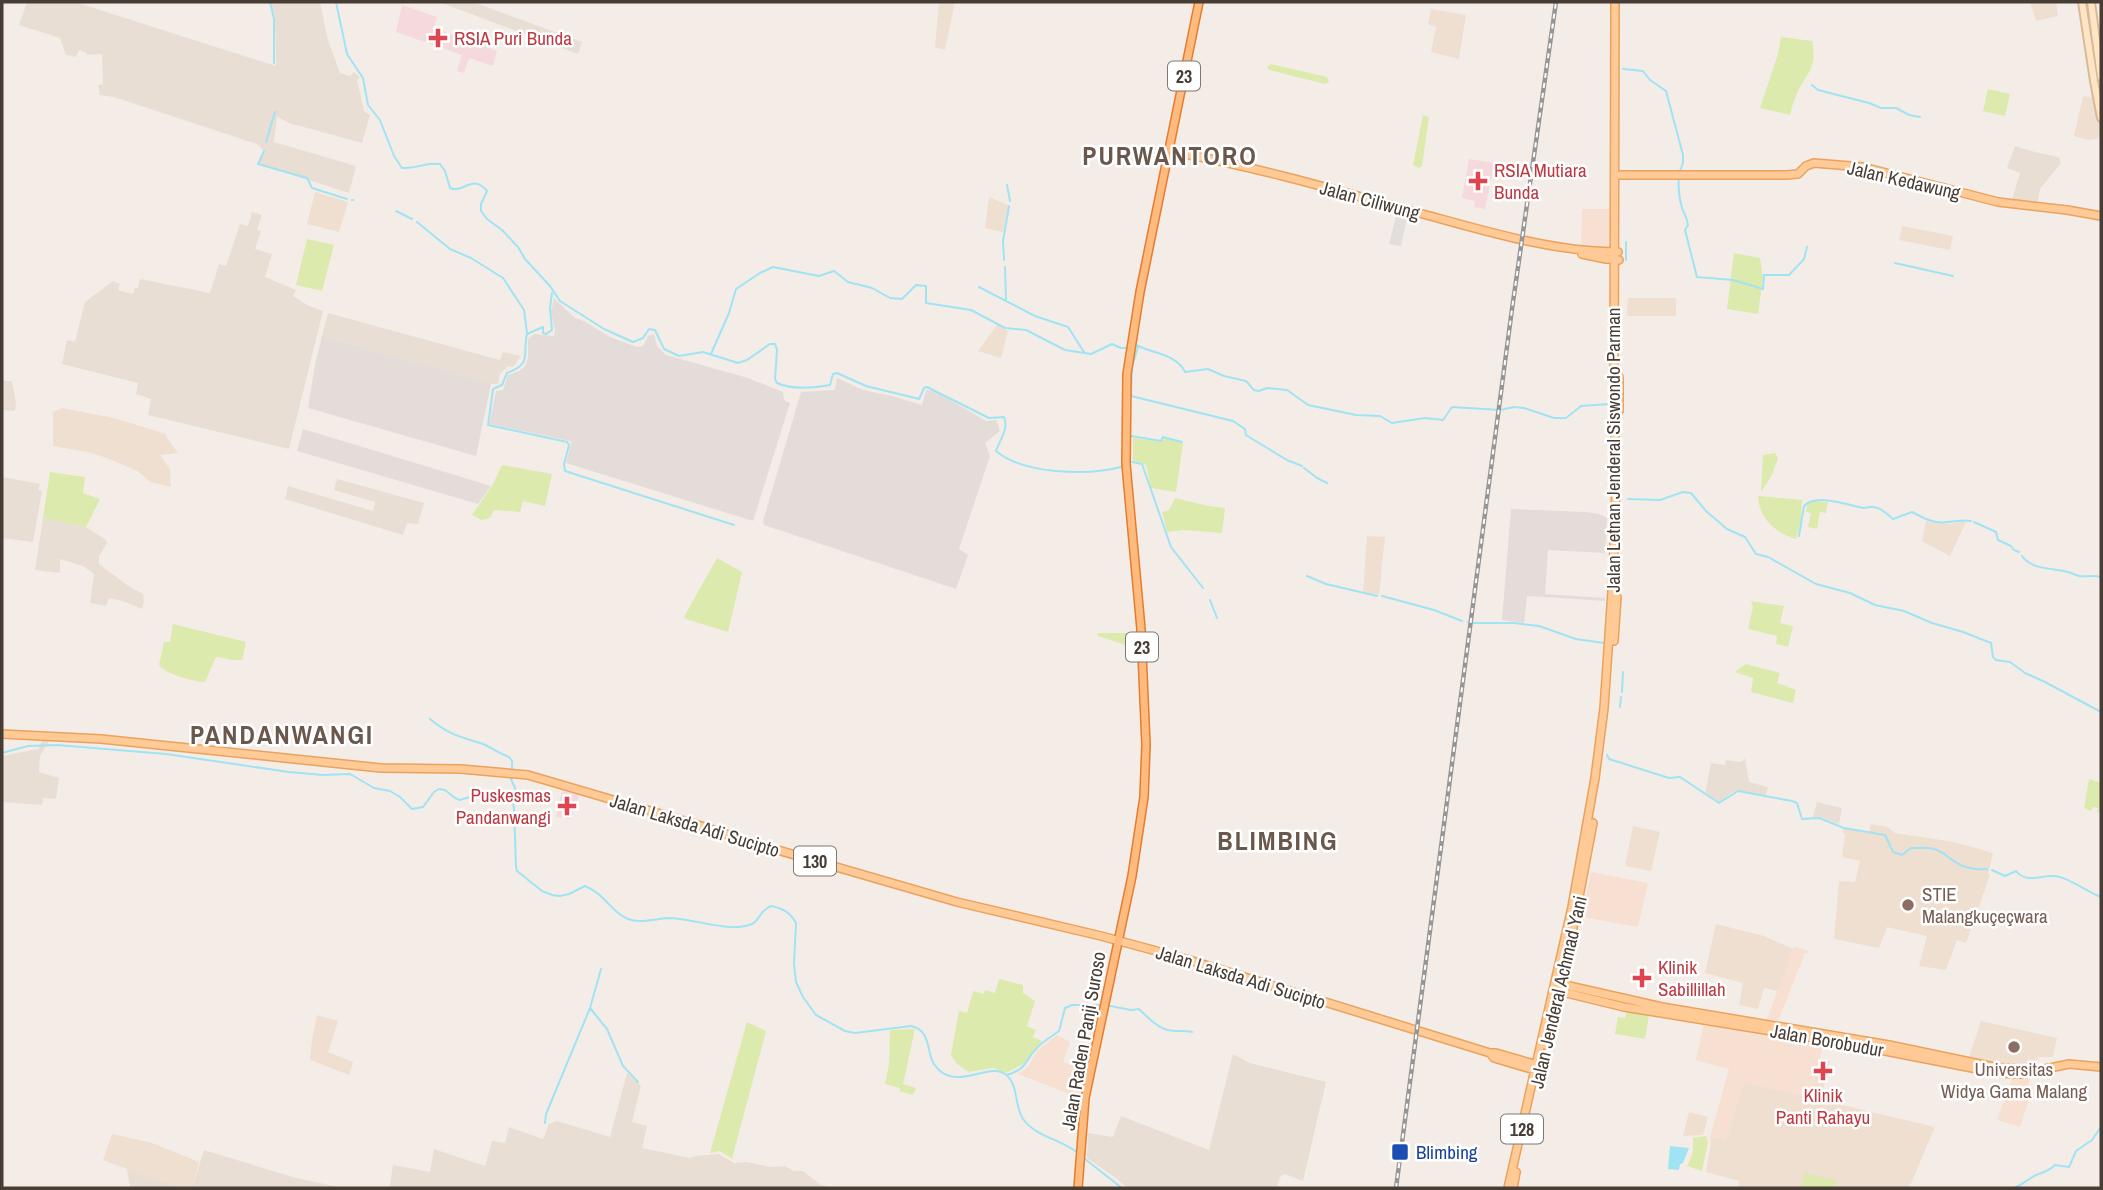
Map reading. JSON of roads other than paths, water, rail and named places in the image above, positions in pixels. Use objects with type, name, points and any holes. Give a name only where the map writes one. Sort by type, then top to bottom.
[{"type":"highway","name":"23","points":[[1117,940],[1139,840],[1146,745],[1141,629],[1126,464],[1126,396],[1139,292],[1199,2]]},
{"type":"highway","name":"Jalan Raden Panji Suroso","points":[[1078,1188],[1089,1077],[1117,940]]},
{"type":"main road","name":"Jalan Letnan Jenderal Siswondo Parman","points":[[1616,256],[1619,175],[1617,2]]},
{"type":"main road","name":"Jalan Letnan Jenderal Siswondo Parman","points":[[1583,877],[1608,708],[1618,577],[1617,2]]},
{"type":"main road","points":[[2082,2],[2099,79]]},
{"type":"main road","points":[[2091,2],[2101,118]]},
{"type":"main road","name":"Jalan Ciliwung","points":[[1169,151],[1221,161],[1469,227],[1572,249],[1574,252],[1616,256]]},
{"type":"main road","name":"Jalan Kedawung","points":[[1619,175],[1796,174],[1810,164],[1822,163],[1869,168],[1998,202],[2101,216]]},
{"type":"main road","name":"Jalan Letnan Jenderal Siswondo Parman","points":[[1574,896],[1593,792],[1604,708],[1618,469]]},
{"type":"main road","name":"Jalan Laksda Adi Sucipto","points":[[2,734],[82,737],[370,767],[461,769],[528,775],[957,902],[1117,940],[1271,984],[1490,1053],[1494,1058],[1535,1068]]},
{"type":"main road","name":"Jalan Jenderal Achmad Yani","points":[[1535,1068],[1583,877]]},
{"type":"main road","name":"Jalan Jenderal Achmad Yani","points":[[1574,896],[1575,907]]},
{"type":"main road","name":"Jalan Jenderal Achmad Yani","points":[[1510,1188],[1535,1068],[1557,987]]},
{"type":"main road","name":"Jalan Borobudur","points":[[1557,987],[1609,1000],[1879,1046],[1999,1071],[2021,1074],[2069,1064],[2101,1065]]},
{"type":"water","points":[[1670,1146],[1689,1148],[1679,1170],[1668,1169]]},
{"type":"waterway","points":[[270,2],[274,19],[274,63]]},
{"type":"waterway","points":[[336,2],[347,54],[363,78],[368,105],[380,120],[394,156],[402,168],[440,164],[450,188],[472,184],[482,186],[487,191],[481,211],[487,219],[518,247],[560,301],[604,329],[633,342],[643,338],[649,329],[655,330],[664,349],[679,356],[703,352],[738,363],[770,344],[775,344],[777,383],[790,387],[818,387],[830,385],[833,374],[837,373],[866,386],[919,399],[927,387],[989,418],[1004,417],[1005,430],[996,451],[1008,459],[1038,469],[1056,471],[1091,472],[1121,467]]},
{"type":"waterway","points":[[1623,69],[1643,71],[1650,80],[1666,91],[1683,155],[1680,171]]},
{"type":"waterway","points":[[1812,85],[1818,90],[1881,108],[1896,108],[1920,117]]},
{"type":"waterway","points":[[266,142],[275,112]]},
{"type":"waterway","points":[[264,151],[258,164],[307,178],[312,188],[347,199]]},
{"type":"waterway","points":[[1679,176],[1680,200],[1688,225],[1685,230],[1697,277],[1733,280],[1763,289],[1764,275],[1789,275],[1804,259],[1807,247]]},
{"type":"waterway","points":[[1007,185],[1010,201]]},
{"type":"waterway","points":[[1004,260],[1003,241],[1009,206]]},
{"type":"waterway","points":[[396,211],[412,219]]},
{"type":"waterway","points":[[417,222],[450,249],[471,258],[503,278],[524,310],[527,333]]},
{"type":"waterway","points":[[1626,242],[1626,260]]},
{"type":"waterway","points":[[1895,263],[1953,276]]},
{"type":"waterway","points":[[711,354],[736,289],[773,267],[819,276],[834,271],[848,282],[872,288],[890,298],[902,299],[916,285],[926,286],[926,303],[971,310],[1005,328],[1026,330],[1065,350],[1091,354],[1112,344],[1127,348]]},
{"type":"waterway","points":[[1005,267],[1006,301]]},
{"type":"waterway","points":[[979,287],[1035,316],[1068,327],[1084,352]]},
{"type":"waterway","points":[[552,293],[552,330],[546,334],[543,333],[543,327],[527,334],[523,362],[507,373],[502,385],[493,389],[488,425],[567,442],[569,445],[565,471],[734,525]]},
{"type":"waterway","points":[[1136,345],[1176,361],[1185,372],[1208,369],[1246,381],[1254,390],[1287,390],[1308,405],[1356,415],[1380,416],[1392,423],[1425,418],[1443,420],[1452,407],[1500,410],[1514,407],[1554,418],[1566,418],[1581,406],[1610,404]]},
{"type":"waterway","points":[[1138,347],[1132,367],[1131,396],[1233,421],[1245,429],[1249,437],[1302,466]]},
{"type":"waterway","points":[[1131,436],[1161,441],[1163,437],[1182,442]]},
{"type":"waterway","points":[[1132,462],[1142,464],[1171,547],[1203,588]]},
{"type":"waterway","points":[[1304,468],[1327,483]]},
{"type":"waterway","points":[[1628,499],[1660,500],[1683,492],[1691,493],[1706,511],[1727,529],[1745,537],[1756,554],[1768,557],[1816,584],[1850,593],[1875,605],[1904,611],[1991,643],[1996,660],[2010,662],[2025,673],[2101,712]]},
{"type":"waterway","points":[[1799,536],[1804,506],[1816,500],[1877,508],[1893,519],[1912,512],[1938,522],[1971,521]]},
{"type":"waterway","points":[[1974,522],[1996,532],[1998,540],[2019,552]]},
{"type":"waterway","points":[[2022,556],[2037,566],[2079,576],[2101,577]]},
{"type":"waterway","points":[[1307,576],[1326,584],[1377,596]]},
{"type":"waterway","points":[[1382,596],[1434,610],[1462,621]]},
{"type":"waterway","points":[[1210,600],[1217,618]]},
{"type":"waterway","points":[[1472,623],[1539,626],[1576,639],[1604,643]]},
{"type":"waterway","points":[[1622,692],[1623,672]]},
{"type":"waterway","points":[[1620,707],[1621,697]]},
{"type":"waterway","points":[[430,719],[449,732],[509,757],[512,769]]},
{"type":"waterway","points":[[2,753],[28,746],[57,745],[166,754],[289,772],[350,774],[374,788],[390,791],[412,809],[423,807],[439,789],[460,800],[480,794],[508,797],[514,809],[517,871],[542,891],[560,896],[585,886],[622,916],[638,921],[671,918],[734,927],[752,924],[771,906],[782,909],[796,923],[796,982],[816,1015],[845,1031],[855,1033],[911,1026],[918,1029],[926,1038],[934,1064],[946,1075],[964,1077],[991,1071],[1005,1074],[1012,1083],[1020,1114],[1028,1125],[1078,1153]]},
{"type":"waterway","points":[[1607,755],[1609,759],[1669,778],[1680,777],[1719,803],[1738,791],[1792,801],[1797,803],[1802,819],[1819,818],[1844,828],[1885,835],[1893,852],[1902,855],[1911,848],[1931,848],[1961,865],[1987,869]]},
{"type":"waterway","points":[[510,777],[520,799],[514,802]]},
{"type":"waterway","points":[[1992,870],[2005,876],[2016,871],[2028,878],[2059,877],[2101,897]]},
{"type":"waterway","points":[[545,1123],[546,1114],[590,1008],[601,969]]},
{"type":"waterway","points":[[1007,1075],[1022,1067],[1039,1046],[1059,1031],[1065,1008],[1072,1005],[1100,1005]]},
{"type":"waterway","points":[[1110,1006],[1139,1009],[1164,1029],[1192,1032]]},
{"type":"waterway","points":[[590,1008],[607,1029],[623,1066],[638,1082]]},
{"type":"waterway","points":[[2014,1188],[2055,1165],[2069,1167],[2076,1151],[2092,1140],[2101,1127]]},
{"type":"waterway","points":[[1085,1159],[1122,1188]]},
{"type":"railway","points":[[1396,1188],[1512,309],[1556,2]]},
{"type":"place","name":"RSIA Puri Bunda","points":[[438,38]]},
{"type":"place","name":"RSIA Mutiara Bunda","points":[[1478,181]]},
{"type":"place","name":"Puskesmas Pandanwangi","points":[[567,806]]},
{"type":"place","name":"STIE Malangkuçeçwara","points":[[1908,905]]},
{"type":"place","name":"Klinik Sabillillah","points":[[1642,978]]},
{"type":"place","name":"Universitas Widya Gama Malang","points":[[2014,1047]]},
{"type":"place","name":"Klinik Panti Rahayu","points":[[1823,1071]]},
{"type":"place","name":"Blimbing","points":[[1400,1152]]},
{"type":"district","name":"PURWANTORO","points":[[1170,155]]},
{"type":"district","name":"PANDANWANGI","points":[[282,734]]},
{"type":"district","name":"BLIMBING","points":[[1278,840]]}]
